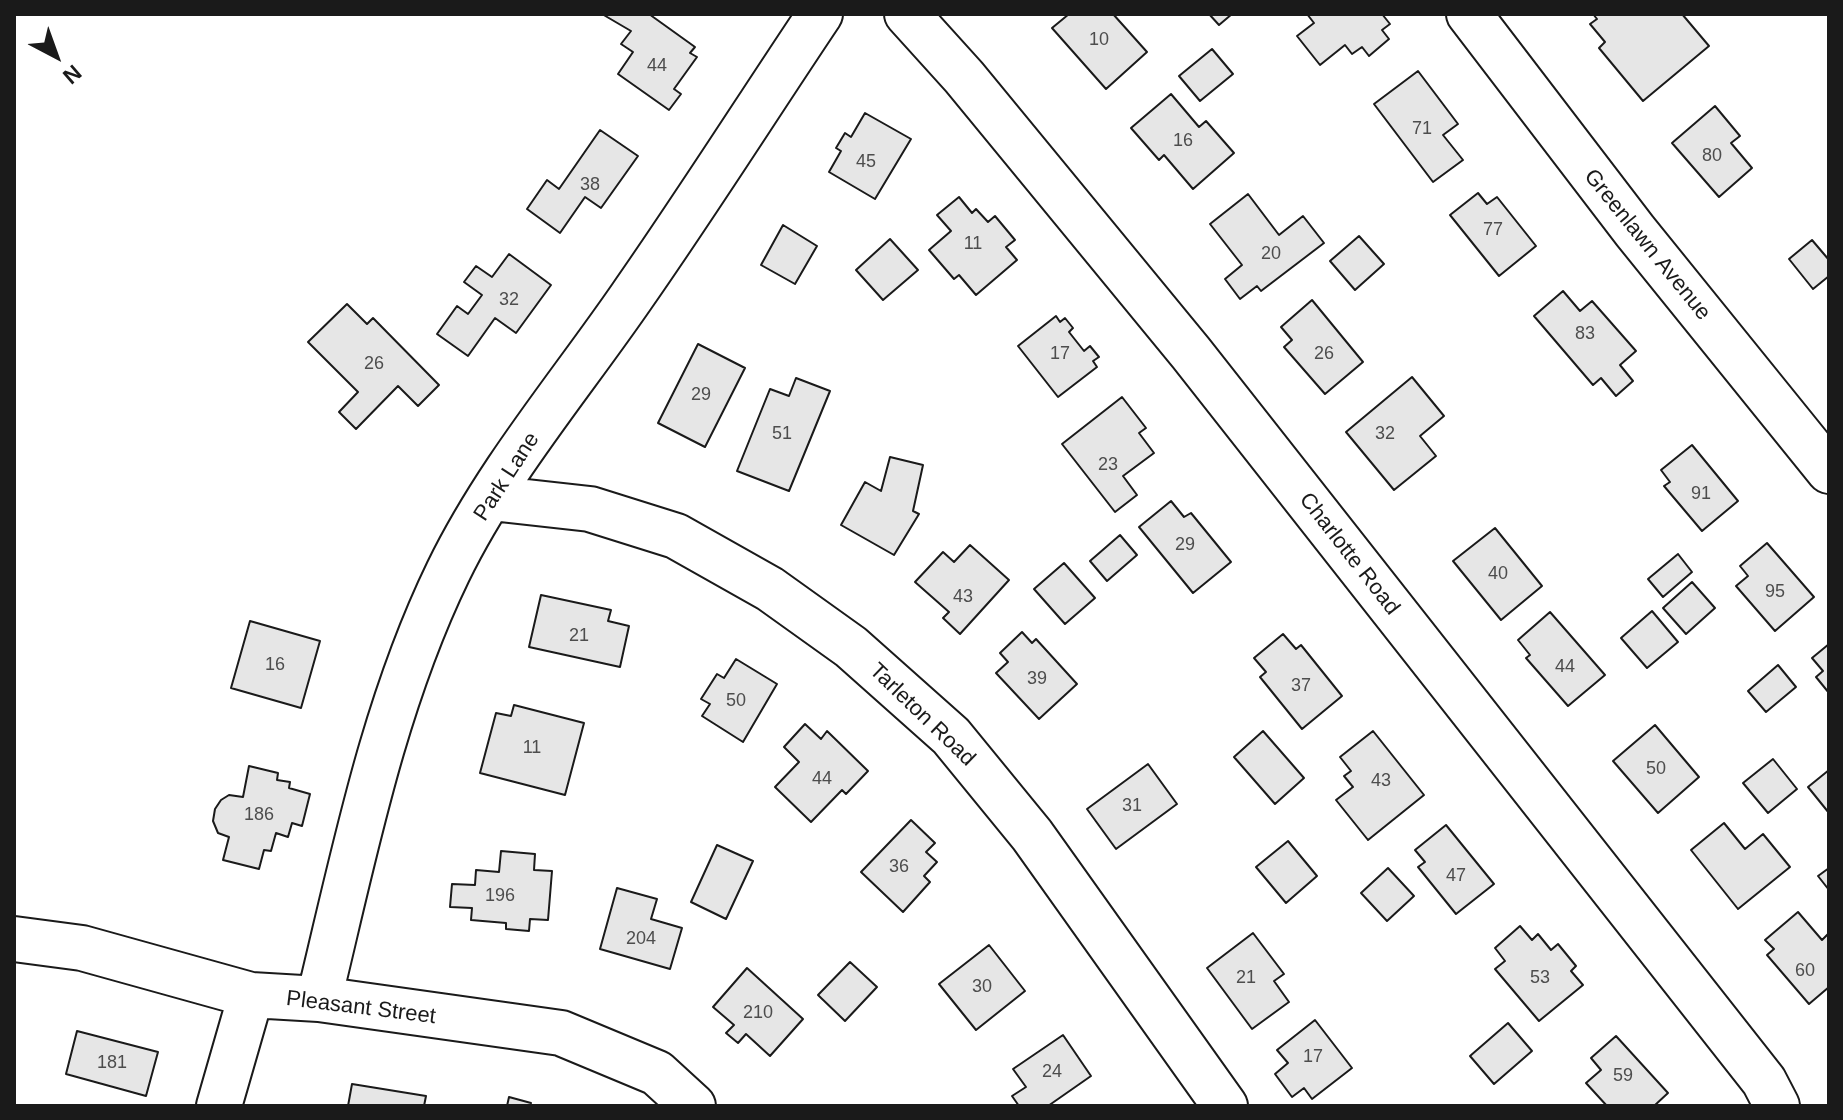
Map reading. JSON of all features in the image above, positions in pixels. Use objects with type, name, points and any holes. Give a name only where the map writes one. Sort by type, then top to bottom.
[{"type":"street","name":"Park Lane","points":[[319,999],[369,795],[417,640],[449,569],[491,498],[633,295],[820,14]]},
{"type":"street","name":"Charlotte Road","points":[[907,14],[964,77],[1200,365],[1764,1081],[1777,1106]]},
{"type":"street","name":"Greenlawn Avenue","points":[[1469,14],[1635,231],[1829,471]]},
{"type":"street","name":"Tarleton Road","points":[[491,498],[590,509],[676,536],[770,589],[851,647],[951,736],[1032,835],[1225,1106]]},
{"type":"street","name":"Pleasant Street","points":[[14,939],[82,948],[251,995],[319,999],[561,1033],[657,1073],[693,1106]]},
{"type":"street","points":[[219,1106],[251,995]]},
{"type":"building","points":[[602,14],[649,14],[695,47],[690,53],[697,57],[674,89],[681,94],[669,110],[618,74],[633,52],[621,44],[631,31]]},
{"type":"building","points":[[1069,14],[1113,14],[1147,52],[1106,89],[1052,28]]},
{"type":"building","points":[[1209,14],[1232,14],[1219,25]]},
{"type":"building","points":[[1307,14],[1382,14],[1390,24],[1382,30],[1389,39],[1369,56],[1362,47],[1352,54],[1345,45],[1320,65],[1297,36],[1314,23]]},
{"type":"building","points":[[1593,14],[1682,14],[1709,46],[1643,101],[1599,48],[1605,42],[1590,24],[1597,19]]},
{"type":"building","points":[[1212,49],[1233,74],[1200,101],[1179,76]]},
{"type":"building","points":[[1418,71],[1458,124],[1443,135],[1463,160],[1433,182],[1374,104]]},
{"type":"building","points":[[1171,94],[1199,127],[1206,121],[1234,153],[1193,189],[1164,155],[1159,160],[1131,128]]},
{"type":"building","points":[[1715,106],[1740,136],[1731,143],[1752,168],[1719,197],[1672,143]]},
{"type":"building","points":[[865,113],[911,139],[875,199],[829,172],[841,151],[836,148],[845,133],[851,137]]},
{"type":"building","points":[[600,130],[638,156],[601,208],[585,197],[560,233],[527,209],[547,180],[559,189]]},
{"type":"building","points":[[1478,193],[1487,204],[1497,197],[1536,246],[1499,276],[1450,215]]},
{"type":"building","points":[[1248,194],[1279,235],[1303,216],[1324,243],[1261,291],[1257,286],[1240,299],[1225,279],[1242,265],[1210,224]]},
{"type":"building","points":[[959,197],[972,213],[976,209],[988,222],[995,216],[1015,240],[1006,247],[1017,260],[976,295],[959,275],[954,279],[929,250],[951,231],[937,215]]},
{"type":"building","points":[[783,225],[817,246],[795,284],[761,265]]},
{"type":"building","points":[[1359,236],[1384,264],[1355,290],[1330,261]]},
{"type":"building","points":[[890,239],[918,270],[883,300],[856,270]]},
{"type":"building","points":[[1812,240],[1829,260],[1829,276],[1813,289],[1789,259]]},
{"type":"building","points":[[509,254],[551,285],[516,333],[495,318],[468,356],[437,334],[457,306],[468,314],[482,295],[464,282],[476,266],[492,277]]},
{"type":"building","points":[[1563,291],[1580,311],[1592,301],[1636,351],[1620,365],[1633,381],[1616,396],[1601,378],[1593,385],[1534,316]]},
{"type":"building","points":[[1312,300],[1363,362],[1325,394],[1284,347],[1292,340],[1281,327]]},
{"type":"building","points":[[347,304],[367,324],[373,318],[439,385],[418,406],[398,386],[356,429],[339,412],[358,392],[308,342]]},
{"type":"building","points":[[1056,316],[1060,322],[1065,318],[1073,328],[1069,332],[1084,351],[1090,346],[1099,357],[1093,361],[1097,367],[1058,397],[1018,346]]},
{"type":"building","points":[[698,344],[745,368],[705,447],[658,423]]},
{"type":"building","points":[[1412,377],[1444,416],[1420,436],[1436,456],[1394,490],[1346,432]]},
{"type":"building","points":[[796,378],[830,391],[789,491],[737,471],[770,389],[789,396]]},
{"type":"building","points":[[1122,397],[1146,428],[1139,433],[1154,453],[1123,476],[1137,495],[1115,512],[1062,444]]},
{"type":"building","points":[[1692,445],[1738,501],[1702,531],[1664,486],[1670,482],[1661,470]]},
{"type":"building","points":[[890,457],[923,465],[913,511],[919,514],[894,555],[841,525],[865,482],[881,491]]},
{"type":"building","points":[[1171,501],[1184,517],[1191,513],[1231,562],[1193,593],[1139,527]]},
{"type":"building","points":[[1495,528],[1542,586],[1501,620],[1453,561]]},
{"type":"building","points":[[1120,535],[1137,555],[1107,581],[1090,561]]},
{"type":"building","points":[[1767,543],[1814,597],[1775,631],[1736,586],[1748,576],[1740,566]]},
{"type":"building","points":[[970,545],[1009,580],[960,634],[943,618],[949,612],[915,582],[943,552],[954,562]]},
{"type":"building","points":[[1678,554],[1692,572],[1663,597],[1648,579]]},
{"type":"building","points":[[1064,563],[1095,598],[1065,624],[1034,589]]},
{"type":"building","points":[[1692,582],[1715,608],[1686,634],[1663,608]]},
{"type":"building","points":[[541,595],[611,610],[608,621],[629,626],[620,667],[529,647]]},
{"type":"building","points":[[1652,611],[1678,642],[1647,668],[1621,638]]},
{"type":"building","points":[[1550,612],[1605,675],[1568,706],[1526,658],[1530,655],[1518,640]]},
{"type":"building","points":[[250,621],[320,641],[301,708],[231,688]]},
{"type":"building","points":[[1022,632],[1032,643],[1036,639],[1077,684],[1039,719],[996,673],[1008,662],[1000,653]]},
{"type":"building","points":[[1283,634],[1296,649],[1301,645],[1342,696],[1302,729],[1260,677],[1266,672],[1254,658]]},
{"type":"building","points":[[1829,644],[1829,693],[1816,677],[1823,671],[1812,658]]},
{"type":"building","points":[[736,659],[777,684],[743,742],[702,716],[710,704],[701,699],[717,674],[724,678]]},
{"type":"building","points":[[1778,665],[1796,687],[1766,712],[1748,691]]},
{"type":"building","points":[[514,705],[584,723],[565,795],[480,773],[496,713],[511,716]]},
{"type":"building","points":[[805,724],[821,739],[827,731],[868,771],[846,794],[842,790],[811,822],[775,787],[799,762],[784,747]]},
{"type":"building","points":[[1655,725],[1699,777],[1658,813],[1613,761]]},
{"type":"building","points":[[1263,731],[1304,778],[1275,804],[1234,757]]},
{"type":"building","points":[[1373,731],[1424,795],[1368,840],[1336,800],[1353,787],[1344,776],[1351,771],[1340,757]]},
{"type":"building","points":[[1773,759],[1797,789],[1768,813],[1743,783]]},
{"type":"building","points":[[1148,764],[1177,804],[1116,849],[1087,809]]},
{"type":"building","points":[[249,766],[278,773],[277,780],[290,782],[289,788],[310,794],[302,826],[292,823],[288,837],[276,833],[271,851],[264,850],[259,869],[223,860],[229,837],[218,833],[213,821],[215,809],[221,800],[229,795],[243,797]]},
{"type":"building","points":[[1829,770],[1829,813],[1808,787]]},
{"type":"building","points":[[911,820],[935,843],[926,852],[937,862],[924,876],[930,882],[903,912],[861,872]]},
{"type":"building","points":[[1724,823],[1745,849],[1763,834],[1790,867],[1738,909],[1691,850]]},
{"type":"building","points":[[1446,825],[1494,884],[1456,914],[1418,867],[1425,862],[1415,850]]},
{"type":"building","points":[[1288,841],[1317,876],[1286,903],[1256,867]]},
{"type":"building","points":[[717,845],[753,861],[726,919],[691,902]]},
{"type":"building","points":[[501,851],[535,854],[534,870],[552,871],[548,920],[530,919],[529,931],[506,929],[506,923],[471,920],[472,908],[450,907],[452,884],[475,885],[476,870],[499,872]]},
{"type":"building","points":[[1388,868],[1414,896],[1387,921],[1361,893]]},
{"type":"building","points":[[1829,868],[1829,890],[1818,876]]},
{"type":"building","points":[[617,888],[657,899],[651,919],[682,928],[670,969],[600,949]]},
{"type":"building","points":[[1798,912],[1822,940],[1829,933],[1829,987],[1809,1004],[1767,955],[1774,949],[1765,940]]},
{"type":"building","points":[[1520,926],[1532,940],[1538,934],[1551,950],[1558,944],[1576,966],[1571,971],[1583,985],[1539,1021],[1495,969],[1505,961],[1495,948]]},
{"type":"building","points":[[1253,933],[1284,974],[1274,981],[1289,1002],[1252,1029],[1207,968]]},
{"type":"building","points":[[989,945],[1025,991],[976,1030],[939,984]]},
{"type":"building","points":[[850,962],[877,987],[845,1021],[818,995]]},
{"type":"building","points":[[747,968],[803,1019],[770,1056],[746,1034],[738,1043],[726,1033],[734,1025],[713,1007]]},
{"type":"building","points":[[1315,1020],[1352,1068],[1312,1099],[1304,1088],[1292,1097],[1275,1074],[1288,1063],[1277,1050]]},
{"type":"building","points":[[1508,1023],[1532,1051],[1494,1084],[1470,1056]]},
{"type":"building","points":[[77,1031],[158,1052],[146,1096],[66,1074]]},
{"type":"building","points":[[1063,1035],[1091,1076],[1048,1106],[1019,1106],[1012,1096],[1026,1087],[1013,1069]]},
{"type":"building","points":[[1616,1036],[1668,1093],[1654,1106],[1607,1106],[1586,1083],[1601,1070],[1591,1058]]},
{"type":"building","points":[[352,1084],[426,1096],[424,1106],[348,1106]]},
{"type":"building","points":[[509,1097],[531,1103],[530,1106],[507,1106]]}]
